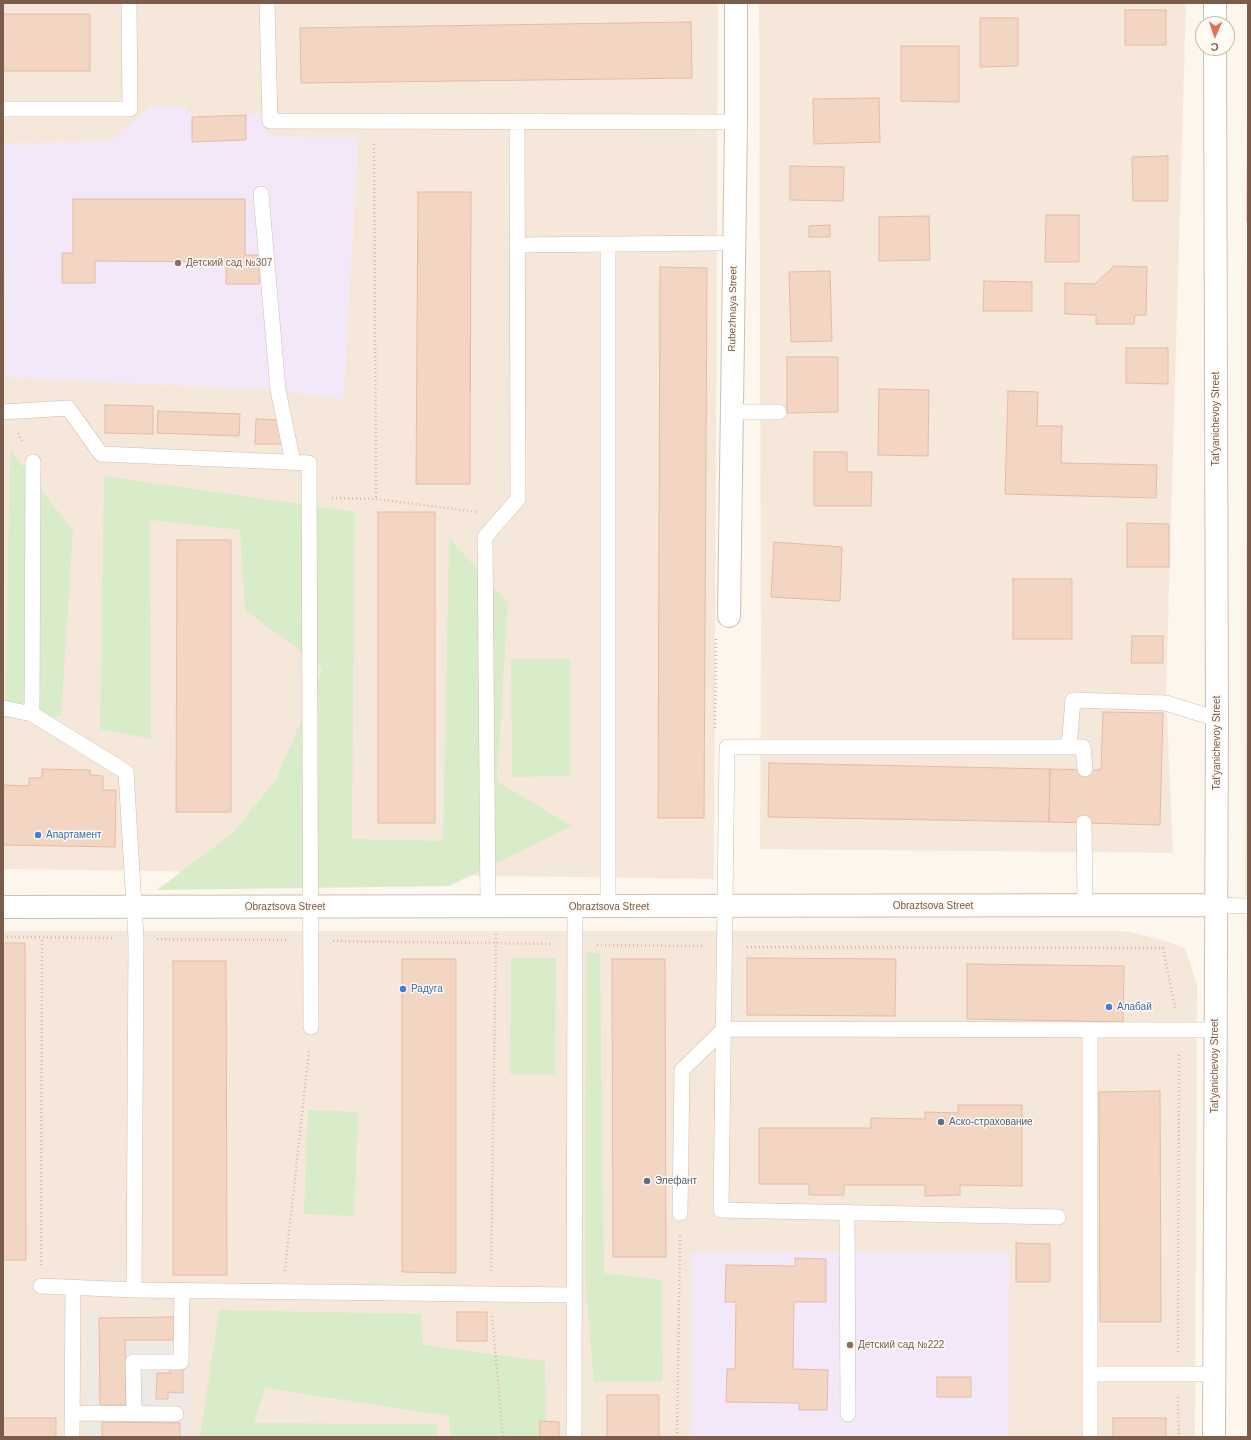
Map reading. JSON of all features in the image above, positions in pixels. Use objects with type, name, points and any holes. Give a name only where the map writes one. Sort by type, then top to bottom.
[{"type":"street","name":"Rubezhnaya Street","points":[[729,616],[736,122],[736,3]]},
{"type":"street","points":[[1215,3],[1215,16]]},
{"type":"street","name":"Tat'yanichevoy Street","points":[[1214,1437],[1215,905],[1217,719],[1215,56]]},
{"type":"street","name":"Obraztsova Street","points":[[3,907],[1215,905]]},
{"type":"lane","points":[[3,109],[130,109],[129,3]]},
{"type":"lane","points":[[267,3],[270,121],[736,122]]},
{"type":"lane","points":[[492,907],[484,537],[518,499],[517,122]]},
{"type":"lane","points":[[261,194],[278,390],[293,462]]},
{"type":"lane","points":[[518,245],[720,243]]},
{"type":"lane","points":[[608,244],[608,906]]},
{"type":"lane","points":[[5,412],[68,408],[101,454],[309,463],[311,1027]]},
{"type":"lane","points":[[731,412],[779,412]]},
{"type":"lane","points":[[32,714],[33,462]]},
{"type":"lane","points":[[1069,747],[1073,700],[1166,703],[1217,719]]},
{"type":"lane","points":[[3,708],[32,714],[126,772],[136,939],[134,1290]]},
{"type":"lane","points":[[1058,1216],[721,1210],[728,747],[1083,747],[1085,769]]},
{"type":"lane","points":[[1084,823],[1085,905]]},
{"type":"lane","points":[[1215,905],[1248,906]]},
{"type":"lane","points":[[574,1437],[575,907]]},
{"type":"lane","points":[[680,1213],[682,1070],[724,1029],[1215,1030]]},
{"type":"lane","points":[[1090,1030],[1090,1437]]},
{"type":"lane","points":[[847,1212],[848,1414]]},
{"type":"lane","points":[[41,1286],[134,1290],[574,1295]]},
{"type":"lane","points":[[72,1437],[73,1288]]},
{"type":"lane","points":[[134,1414],[133,1362],[181,1362],[182,1290]]},
{"type":"lane","points":[[1090,1374],[1214,1374]]},
{"type":"lane","points":[[72,1413],[176,1414]]},
{"type":"path","points":[[374,121],[376,499]]},
{"type":"path","points":[[5,412],[33,462]]},
{"type":"path","points":[[309,497],[376,499],[504,516]]},
{"type":"path","points":[[492,907],[490,1294],[503,1437]]},
{"type":"path","points":[[41,1286],[42,937]]},
{"type":"path","points":[[282,1291],[311,1027]]},
{"type":"path","points":[[678,1437],[680,1213]]},
{"type":"shaded area","points":[[3,3],[718,3],[714,879],[3,869],[3,150],[7,377],[278,390],[343,399],[358,138],[269,136],[246,115],[192,117],[151,107],[112,141],[3,144]]},
{"type":"shaded area","points":[[759,3],[1186,3],[1166,692],[1173,853],[760,849],[761,643]]},
{"type":"shaded area","name":"Детский сад №307","points":[[151,107],[186,107],[192,117],[259,114],[269,136],[358,138],[343,399],[278,390],[7,377],[3,144],[111,141]]},
{"type":"shaded area","points":[[1247,222],[1248,896],[1245,896]]},
{"type":"shaded area","points":[[1246,919],[1248,919],[1248,1103]]},
{"type":"shaded area","points":[[3,931],[1125,931],[1159,939],[1185,948],[1197,985],[1195,1437],[1009,1437],[1009,1252],[691,1253],[691,1437],[190,1437],[190,1315],[85,1315],[85,1437],[3,1437]]},
{"type":"shaded area","name":"Детский сад №222","points":[[691,1252],[1009,1252],[1009,1437],[691,1437]]},
{"type":"shaded area","points":[[85,1315],[190,1315],[190,1437],[85,1437]]},
{"type":"green space","points":[[10,449],[73,531],[61,716],[5,718]]},
{"type":"green space","points":[[104,476],[355,512],[352,839],[443,841],[449,538],[508,603],[497,781],[572,826],[449,886],[157,890],[233,833],[277,778],[323,668],[245,610],[240,530],[150,520],[151,739],[100,729]]},
{"type":"green space","points":[[511,659],[570,659],[571,776],[512,777]]},
{"type":"green space","points":[[586,952],[600,953],[604,1273],[661,1280],[663,1381],[594,1382],[585,1277]]},
{"type":"green space","points":[[511,958],[556,958],[555,1075],[510,1074]]},
{"type":"green space","points":[[308,1110],[358,1112],[354,1216],[304,1214]]},
{"type":"green space","points":[[219,1310],[421,1314],[423,1345],[545,1361],[547,1437],[450,1437],[449,1416],[265,1388],[254,1423],[437,1424],[437,1437],[251,1437],[251,1434],[250,1437],[200,1437]]},
{"type":"building","points":[[1248,3],[1248,222],[1247,222]]},
{"type":"building","points":[[1125,10],[1166,10],[1166,45],[1125,45]]},
{"type":"building","points":[[3,14],[90,14],[90,71],[3,71]]},
{"type":"building","points":[[980,18],[1018,18],[1018,66],[980,67]]},
{"type":"building","points":[[691,22],[692,78],[301,83],[300,28]]},
{"type":"building","points":[[901,46],[959,46],[959,102],[901,101]]},
{"type":"building","points":[[879,98],[880,142],[814,144],[813,99]]},
{"type":"building","points":[[246,115],[246,140],[192,142],[192,117]]},
{"type":"building","points":[[1168,156],[1168,201],[1133,201],[1132,157]]},
{"type":"building","points":[[790,166],[844,167],[843,201],[790,200]]},
{"type":"building","points":[[418,192],[471,192],[470,484],[416,484]]},
{"type":"building","points":[[73,199],[245,199],[245,255],[259,255],[259,284],[226,284],[226,262],[95,261],[95,283],[62,283],[62,253],[73,253]]},
{"type":"building","points":[[1046,215],[1079,215],[1079,262],[1045,262]]},
{"type":"building","points":[[929,216],[930,260],[879,261],[879,217]]},
{"type":"building","points":[[830,225],[830,237],[809,237],[809,226]]},
{"type":"building","points":[[1114,266],[1147,267],[1146,315],[1135,315],[1134,324],[1096,324],[1096,315],[1065,314],[1065,283],[1095,284]]},
{"type":"building","points":[[660,267],[707,268],[704,818],[658,818]]},
{"type":"building","points":[[830,271],[832,341],[791,342],[789,272]]},
{"type":"building","points":[[984,281],[1032,282],[1032,311],[983,311]]},
{"type":"building","points":[[1126,348],[1168,348],[1168,384],[1126,383]]},
{"type":"building","points":[[787,357],[838,357],[838,412],[787,413]]},
{"type":"building","points":[[879,389],[929,390],[928,456],[878,455]]},
{"type":"building","points":[[1008,391],[1038,392],[1037,426],[1062,426],[1061,463],[1157,465],[1156,498],[1005,494]]},
{"type":"building","points":[[105,405],[153,406],[153,434],[105,433]]},
{"type":"building","points":[[158,411],[240,414],[239,436],[157,433]]},
{"type":"building","points":[[256,419],[283,420],[282,444],[255,444]]},
{"type":"building","points":[[814,452],[847,452],[847,472],[872,472],[871,506],[814,506]]},
{"type":"building","points":[[378,512],[435,512],[435,823],[378,823]]},
{"type":"building","points":[[1127,523],[1169,524],[1169,567],[1127,567]]},
{"type":"building","points":[[177,540],[231,540],[231,812],[176,812]]},
{"type":"building","points":[[774,542],[842,547],[840,601],[771,597]]},
{"type":"building","points":[[1013,579],[1072,579],[1072,639],[1013,639]]},
{"type":"building","points":[[1132,636],[1163,636],[1163,663],[1131,663]]},
{"type":"building","points":[[1103,712],[1163,713],[1160,825],[1049,822],[1050,769],[1101,770]]},
{"type":"building","points":[[769,763],[1050,769],[1049,822],[768,817]]},
{"type":"building","points":[[42,769],[90,770],[90,775],[103,776],[103,790],[116,790],[115,847],[3,845],[3,785],[29,786],[29,778],[42,778]]},
{"type":"building","points":[[3,943],[25,943],[26,1260],[3,1260]]},
{"type":"building","points":[[747,958],[896,959],[895,1016],[747,1015]]},
{"type":"building","points":[[402,959],[456,959],[456,1273],[402,1272]]},
{"type":"building","points":[[612,959],[665,959],[666,1257],[613,1257]]},
{"type":"building","points":[[173,961],[226,961],[227,1275],[173,1275]]},
{"type":"building","points":[[967,964],[1124,966],[1123,1022],[967,1019]]},
{"type":"building","points":[[1160,1091],[1161,1322],[1100,1322],[1099,1092]]},
{"type":"building","points":[[958,1105],[1022,1105],[1022,1186],[960,1185],[960,1195],[925,1196],[925,1185],[844,1185],[844,1195],[809,1195],[809,1184],[759,1184],[759,1128],[871,1128],[871,1118],[925,1119],[925,1112],[958,1113]]},
{"type":"building","points":[[1016,1243],[1050,1244],[1050,1282],[1016,1282]]},
{"type":"building","points":[[795,1258],[826,1259],[826,1302],[794,1302],[793,1369],[828,1370],[827,1410],[799,1410],[799,1403],[726,1402],[727,1369],[735,1369],[736,1302],[725,1302],[726,1265],[795,1266]]},
{"type":"building","points":[[457,1312],[487,1312],[487,1341],[457,1341]]},
{"type":"building","points":[[175,1317],[175,1340],[125,1340],[126,1405],[100,1405],[99,1318]]},
{"type":"building","points":[[170,1368],[183,1369],[183,1393],[168,1392],[168,1399],[156,1399],[157,1373],[170,1373]]},
{"type":"building","points":[[937,1377],[971,1377],[971,1397],[937,1397]]},
{"type":"building","points":[[607,1395],[659,1395],[659,1437],[607,1437]]},
{"type":"building","points":[[3,1418],[56,1418],[56,1437],[3,1437]]},
{"type":"building","points":[[1113,1418],[1166,1418],[1166,1437],[1113,1437]]},
{"type":"building","points":[[540,1421],[559,1422],[559,1437],[540,1437]]},
{"type":"building","points":[[102,1422],[180,1423],[180,1437],[102,1437]]},
{"type":"place","name":"Детский сад №307","points":[[178,263]]},
{"type":"place","name":"Апартамент","points":[[38,835]]},
{"type":"place","name":"Радуга","points":[[403,989]]},
{"type":"place","name":"Алабай","points":[[1109,1007]]},
{"type":"place","name":"Аско-страхование","points":[[941,1122]]},
{"type":"place","name":"Элефант","points":[[647,1181]]},
{"type":"place","name":"Детский сад №222","points":[[850,1345]]}]
